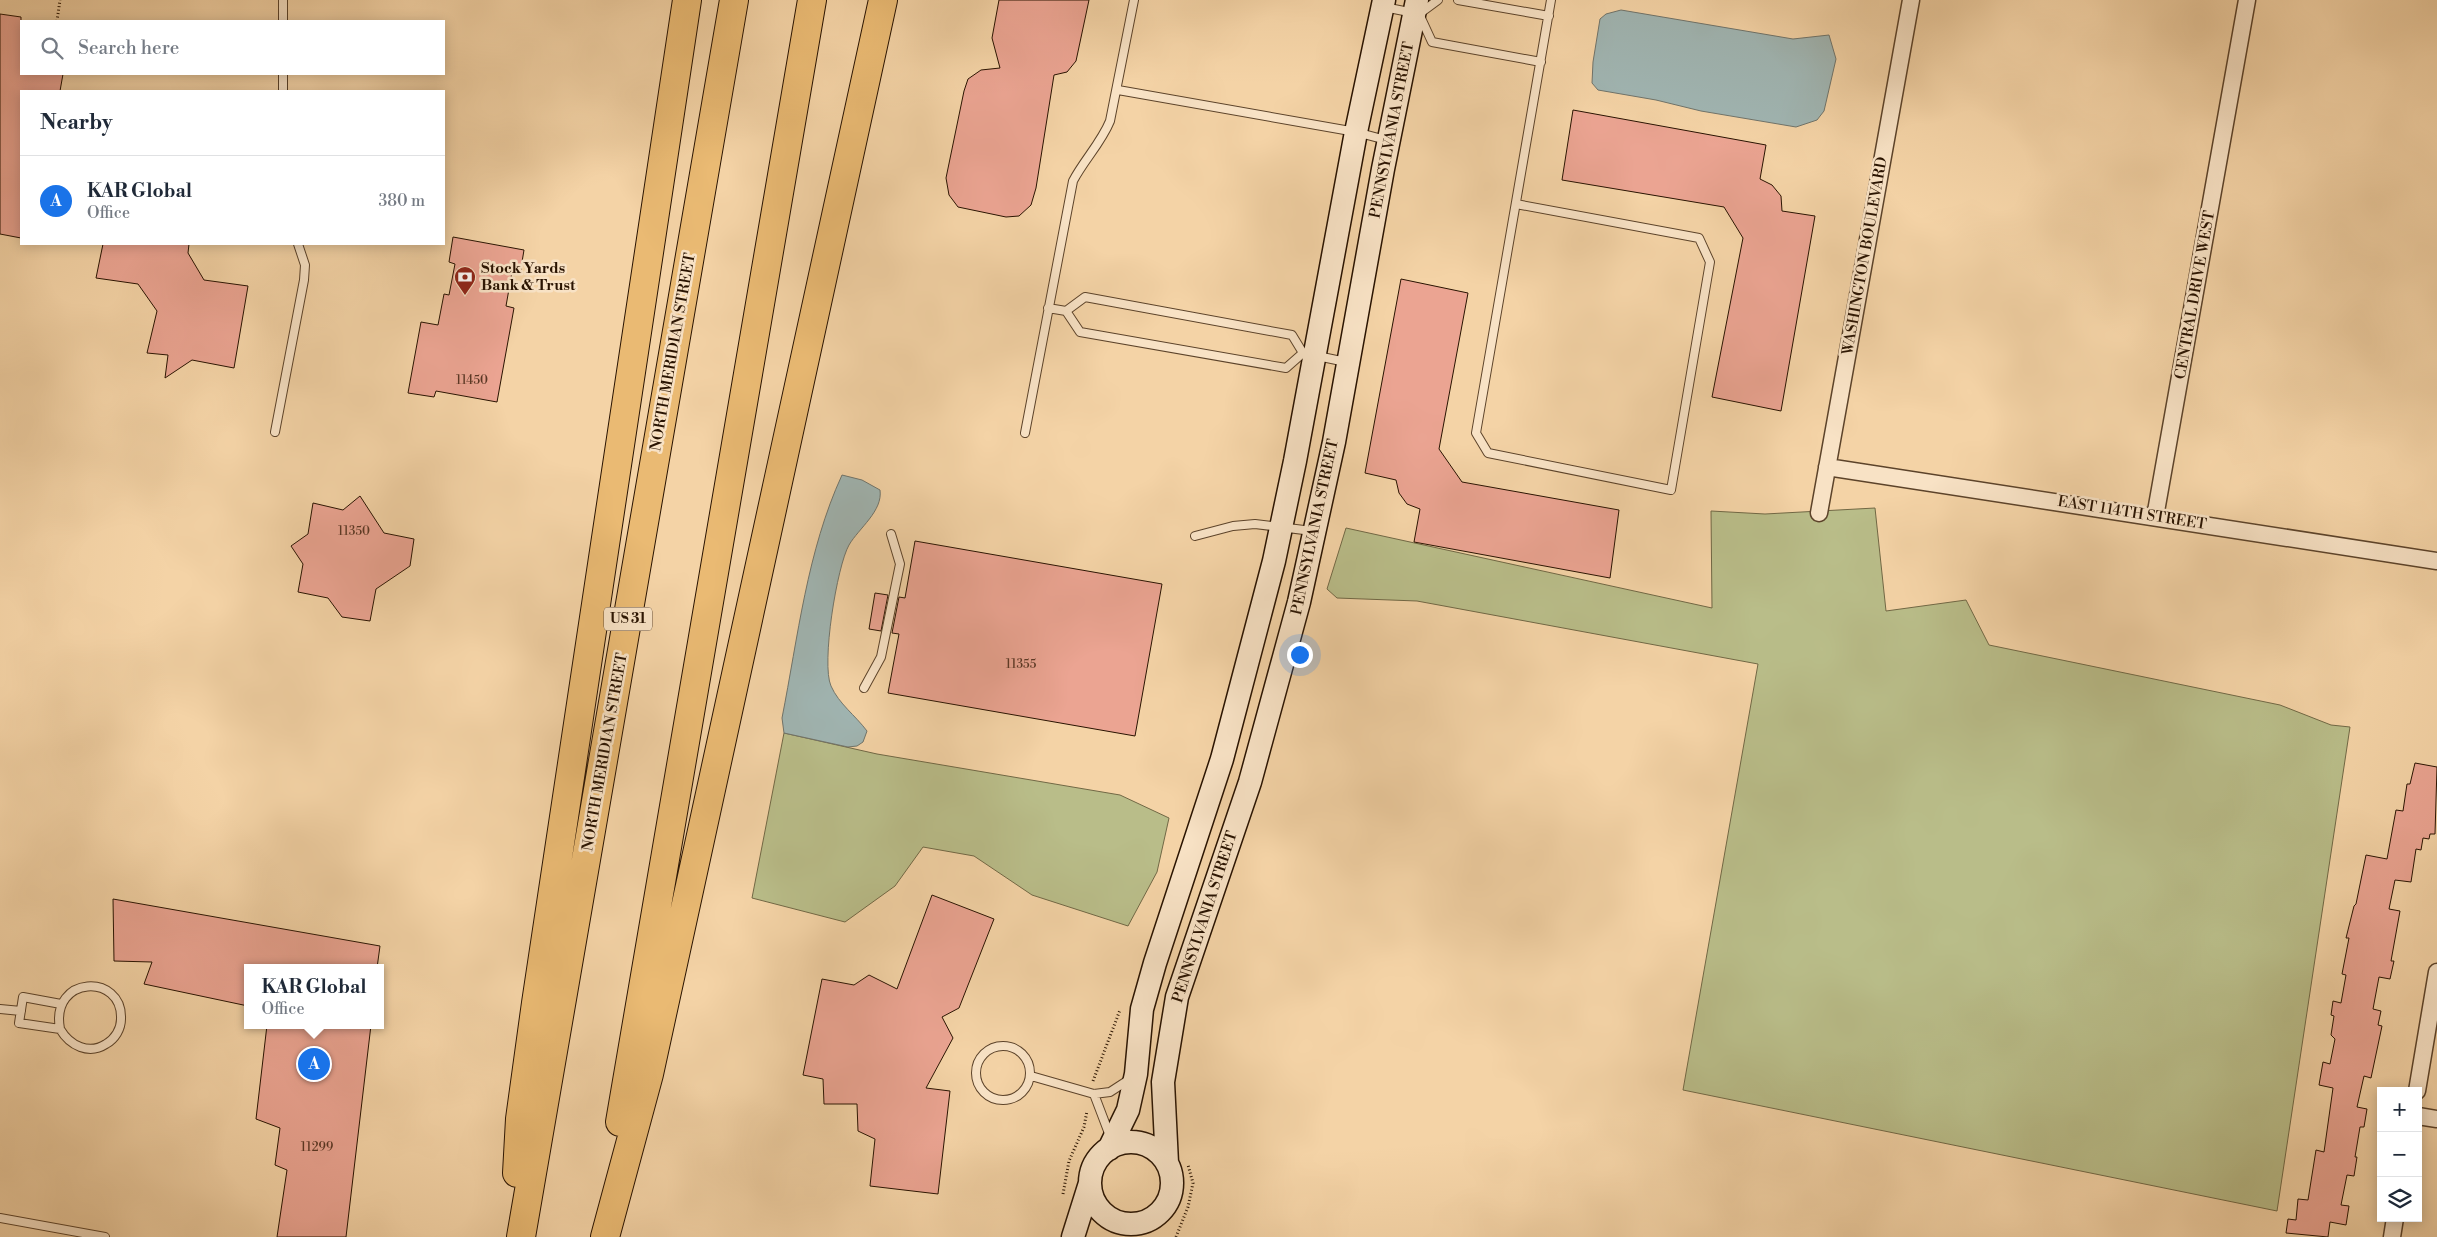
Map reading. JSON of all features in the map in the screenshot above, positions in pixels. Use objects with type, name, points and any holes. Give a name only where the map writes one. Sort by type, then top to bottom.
[{"type":"highway","points":[[514,1237],[520,1119],[687,0]]},
{"type":"highway","name":"NORTH MERIDIAN STREET","points":[[521,1237],[734,0]]},
{"type":"highway","points":[[600,1237],[812,0]]},
{"type":"highway","points":[[605,1237],[649,1074],[884,0]]},
{"type":"main road","points":[[1073,1237],[1090,1183],[1094,1163],[1110,1146],[1128,1110],[1136,1074],[1142,1009],[1155,963],[1222,759],[1258,626],[1281,526],[1309,355],[1383,3]]},
{"type":"main road","name":"PENNSYLVANIA STREET","points":[[1167,1163],[1163,1082],[1177,997],[1250,782],[1281,674],[1315,531],[1389,140],[1417,9]]},
{"type":"main road","points":[[1110,1146],[1128,1142],[1141,1143],[1154,1148],[1167,1163],[1173,1182],[1171,1196],[1165,1208],[1149,1220],[1132,1237]]},
{"type":"main road","points":[[1090,1183],[1094,1203],[1103,1214],[1114,1221],[1128,1225],[1149,1220]]},
{"type":"street","name":"WASHINGTON BOULEVARD","points":[[1819,513],[1911,0]]},
{"type":"street","name":"CENTRAL DRIVE WEST","points":[[2155,516],[2247,0]]},
{"type":"street","name":"EAST 114TH STREET","points":[[1827,467],[2155,516],[2437,561]]},
{"type":"street","points":[[2419,1087],[2437,972]]},
{"type":"street","points":[[2422,1117],[2437,1119]]},
{"type":"street","points":[[2392,1237],[2394,1222]]},
{"type":"lane","points":[[283,0],[283,20]]},
{"type":"lane","points":[[1024,433],[1073,181],[1084,161],[1105,134],[1118,90],[1134,0]]},
{"type":"lane","points":[[1383,3],[1417,9],[1438,0]]},
{"type":"lane","points":[[1458,0],[1549,16]]},
{"type":"lane","points":[[1516,204],[1699,238],[1710,262],[1671,490],[1488,453],[1476,433],[1551,0]]},
{"type":"lane","points":[[1417,9],[1432,42],[1541,62]]},
{"type":"lane","points":[[283,75],[283,90]]},
{"type":"lane","points":[[1118,90],[1356,132],[1389,140]]},
{"type":"lane","points":[[275,432],[304,280],[305,265],[298,245]]},
{"type":"lane","points":[[1048,308],[1066,311],[1085,297],[1292,335],[1309,355],[1348,363]]},
{"type":"lane","points":[[1066,311],[1080,332],[1099,336],[1286,368],[1309,355]]},
{"type":"lane","points":[[1196,536],[1233,526],[1255,524],[1315,531]]},
{"type":"lane","points":[[864,688],[881,657],[900,564],[891,534]]},
{"type":"lane","points":[[94,986],[104,989],[115,998],[121,1012],[121,1022],[112,1040],[95,1048],[75,1045],[60,1030],[58,1019],[61,1004],[74,990],[94,986]]},
{"type":"lane","points":[[60,1030],[19,1023],[23,998],[61,1004]]},
{"type":"lane","points":[[0,1009],[21,1011]]},
{"type":"lane","points":[[1002,1046],[1019,1051],[1025,1058],[1031,1076],[1024,1090],[1017,1096],[1001,1100],[992,1098],[980,1087],[976,1069],[985,1053],[1002,1046]]},
{"type":"lane","points":[[1031,1076],[1092,1093],[1110,1092],[1136,1074]]},
{"type":"lane","points":[[1092,1093],[1107,1125],[1110,1146]]},
{"type":"lane","points":[[0,1218],[105,1237]]},
{"type":"path","points":[[57,20],[60,0]]},
{"type":"path","points":[[1063,1199],[1069,1161],[1084,1127],[1092,1093],[1123,1003]]},
{"type":"green space","points":[[1875,508],[1886,611],[1966,600],[1989,645],[2280,705],[2331,725],[2350,727],[2277,1211],[1683,1090],[1758,664],[1417,601],[1337,598],[1327,589],[1346,528],[1712,608],[1711,511],[1765,514]]},
{"type":"green space","points":[[784,733],[877,754],[1120,795],[1169,818],[1157,872],[1128,926],[1032,895],[974,856],[923,847],[895,886],[845,922],[752,898]]},
{"type":"shaded area","points":[[1621,10],[1793,39],[1829,35],[1836,59],[1824,111],[1817,120],[1796,127],[1701,111],[1656,100],[1598,90],[1592,83],[1593,62],[1600,19],[1606,14]]},
{"type":"shaded area","points":[[842,475],[862,480],[880,490],[878,505],[849,545],[844,556],[835,593],[829,637],[828,674],[831,686],[843,704],[867,731],[863,742],[857,746],[848,747],[784,733],[782,718],[812,564],[830,504]]},
{"type":"building","points":[[999,0],[1089,0],[1076,61],[1067,72],[1054,75],[1036,188],[1031,205],[1019,216],[1006,217],[958,207],[949,195],[946,178],[968,79],[981,70],[1000,68],[992,38]]},
{"type":"building","points":[[0,14],[21,17],[20,75],[63,75],[60,90],[20,90],[20,238],[0,234]]},
{"type":"building","points":[[1573,110],[1766,145],[1760,179],[1772,185],[1781,196],[1782,211],[1815,216],[1781,411],[1712,397],[1743,238],[1724,207],[1562,180]]},
{"type":"building","points":[[453,237],[524,250],[520,274],[512,272],[506,306],[514,308],[497,402],[436,391],[434,397],[408,393],[421,322],[438,325],[444,294],[449,295],[455,264],[449,262]]},
{"type":"building","points":[[103,245],[189,245],[188,253],[204,280],[248,286],[234,368],[192,360],[165,378],[168,355],[147,353],[157,311],[138,284],[96,278]]},
{"type":"building","points":[[1401,279],[1468,293],[1439,449],[1462,482],[1619,510],[1610,578],[1414,542],[1420,509],[1407,504],[1399,493],[1396,480],[1365,473]]},
{"type":"building","points":[[360,496],[384,533],[414,539],[410,566],[376,589],[370,621],[342,617],[328,598],[298,592],[303,564],[291,546],[308,534],[313,503],[343,510]]},
{"type":"building","points":[[915,541],[1162,584],[1135,736],[888,693],[899,634],[892,633],[899,597],[905,598]]},
{"type":"building","points":[[875,593],[888,595],[881,631],[869,629]]},
{"type":"building","points":[[2415,763],[2437,767],[2435,834],[2430,834],[2429,839],[2423,838],[2421,850],[2416,849],[2411,882],[2395,880],[2389,909],[2400,911],[2391,961],[2394,961],[2390,979],[2379,977],[2373,1009],[2381,1011],[2378,1025],[2382,1026],[2371,1078],[2364,1076],[2357,1107],[2367,1109],[2364,1127],[2360,1127],[2354,1176],[2347,1175],[2341,1205],[2349,1206],[2346,1225],[2330,1222],[2328,1237],[2286,1233],[2288,1219],[2296,1220],[2298,1199],[2308,1200],[2316,1150],[2324,1152],[2333,1088],[2319,1085],[2323,1062],[2330,1064],[2335,1039],[2331,1035],[2334,1016],[2331,1015],[2333,1001],[2341,1003],[2346,975],[2342,974],[2349,938],[2346,938],[2356,904],[2366,855],[2387,859],[2396,810],[2403,811],[2407,784],[2410,784]]},
{"type":"building","points":[[932,895],[994,919],[959,1008],[942,1017],[953,1038],[926,1088],[950,1091],[938,1194],[870,1186],[875,1139],[858,1131],[857,1104],[824,1104],[823,1079],[803,1075],[822,979],[854,985],[869,975],[897,989]]},
{"type":"building","points":[[113,899],[380,946],[378,964],[244,964],[244,1005],[144,984],[152,962],[114,961]]},
{"type":"building","points":[[267,1029],[371,1029],[346,1237],[277,1237],[287,1170],[275,1165],[280,1128],[256,1119]]},
{"type":"place","name":"Stock Yards Bank & Trust","points":[[465,296]]},
{"type":"place","name":"KAR Global","points":[[314,1064]]}]
